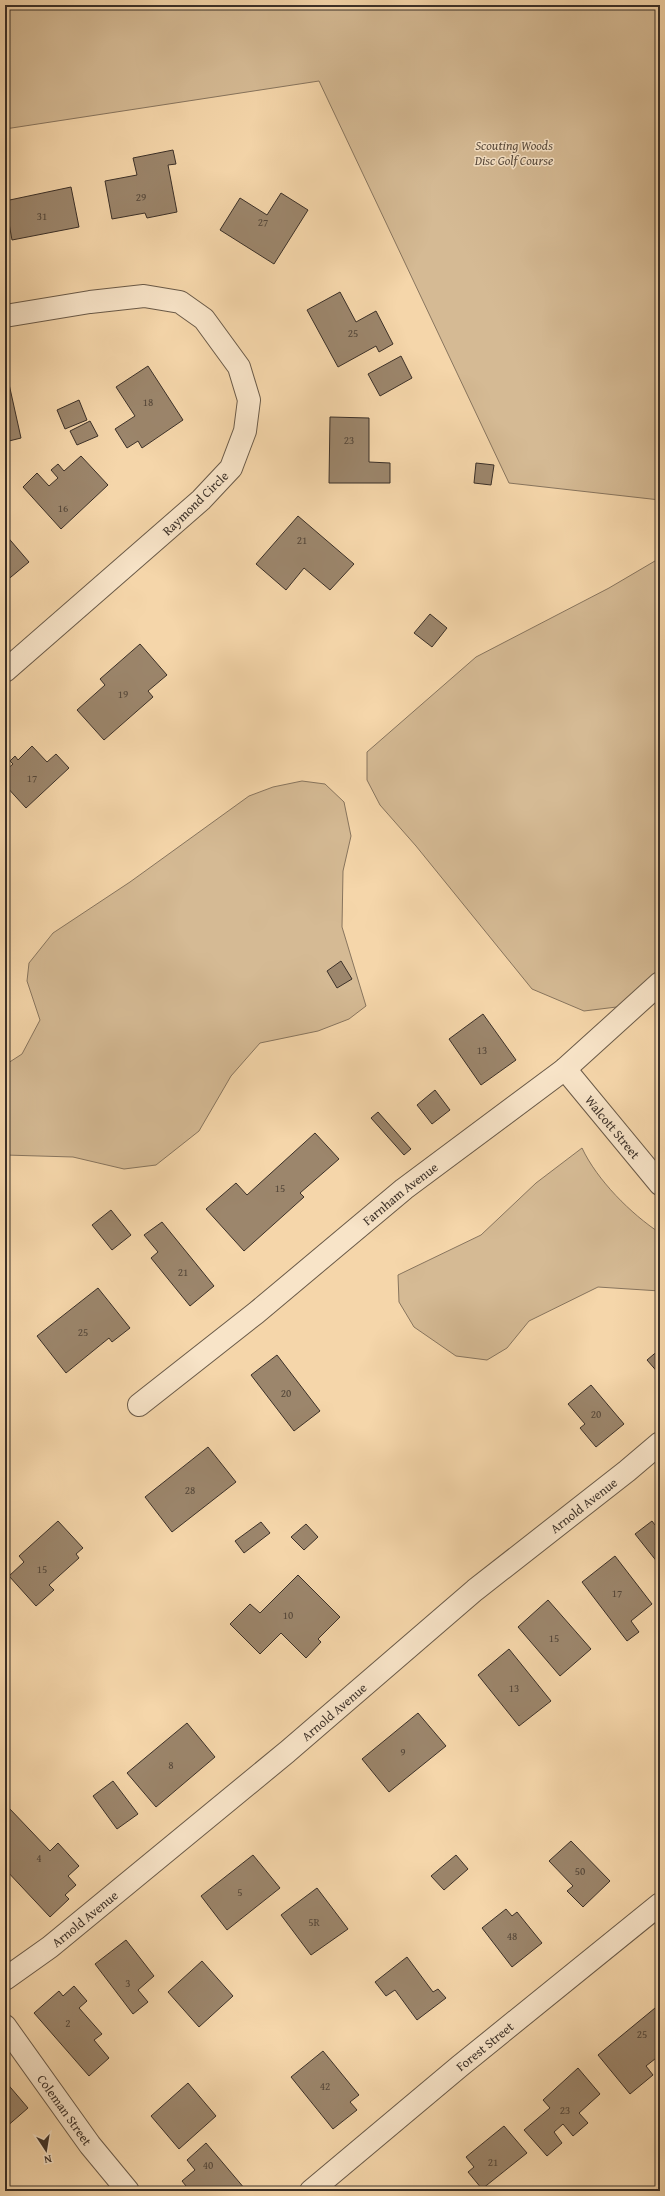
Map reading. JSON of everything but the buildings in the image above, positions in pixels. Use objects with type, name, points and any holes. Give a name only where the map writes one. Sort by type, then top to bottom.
[{"type":"street","name":"Raymond Circle","points":[[5,316],[90,302],[144,296],[180,302],[204,319],[239,366],[249,400],[245,431],[231,468],[201,500],[5,670]]},
{"type":"street","name":"Farnham Avenue","points":[[139,1405],[256,1313],[404,1189],[565,1069],[660,983]]},
{"type":"street","name":"Walcott Street","points":[[565,1069],[660,1184]]},
{"type":"street","name":"Arnold Avenue","points":[[5,1979],[50,1947],[287,1752],[475,1590],[627,1471],[660,1442]]},
{"type":"street","name":"Forest Street","points":[[311,2191],[460,2066],[660,1904]]},
{"type":"street","name":"Coleman Street","points":[[5,2026],[90,2145],[128,2191]]},
{"type":"green space","name":"Scouting Woods Disc Golf Course","points":[[5,5],[660,5],[660,500],[509,483],[319,81],[5,129]]},
{"type":"green space","points":[[660,558],[660,992],[641,1004],[584,1011],[532,989],[416,846],[380,805],[367,780],[367,752],[476,657],[609,588]]},
{"type":"green space","points":[[302,781],[325,784],[344,802],[351,836],[343,871],[342,927],[366,1006],[349,1019],[318,1031],[260,1043],[231,1076],[199,1131],[156,1165],[124,1169],[73,1157],[5,1155],[5,1065],[22,1054],[40,1020],[27,981],[29,963],[53,933],[130,882],[249,796],[273,787]]},
{"type":"green space","points":[[582,1148],[596,1172],[616,1195],[638,1216],[660,1233],[660,1291],[598,1287],[529,1321],[507,1348],[487,1360],[456,1356],[414,1327],[399,1302],[398,1275],[481,1235],[536,1183]]}]
